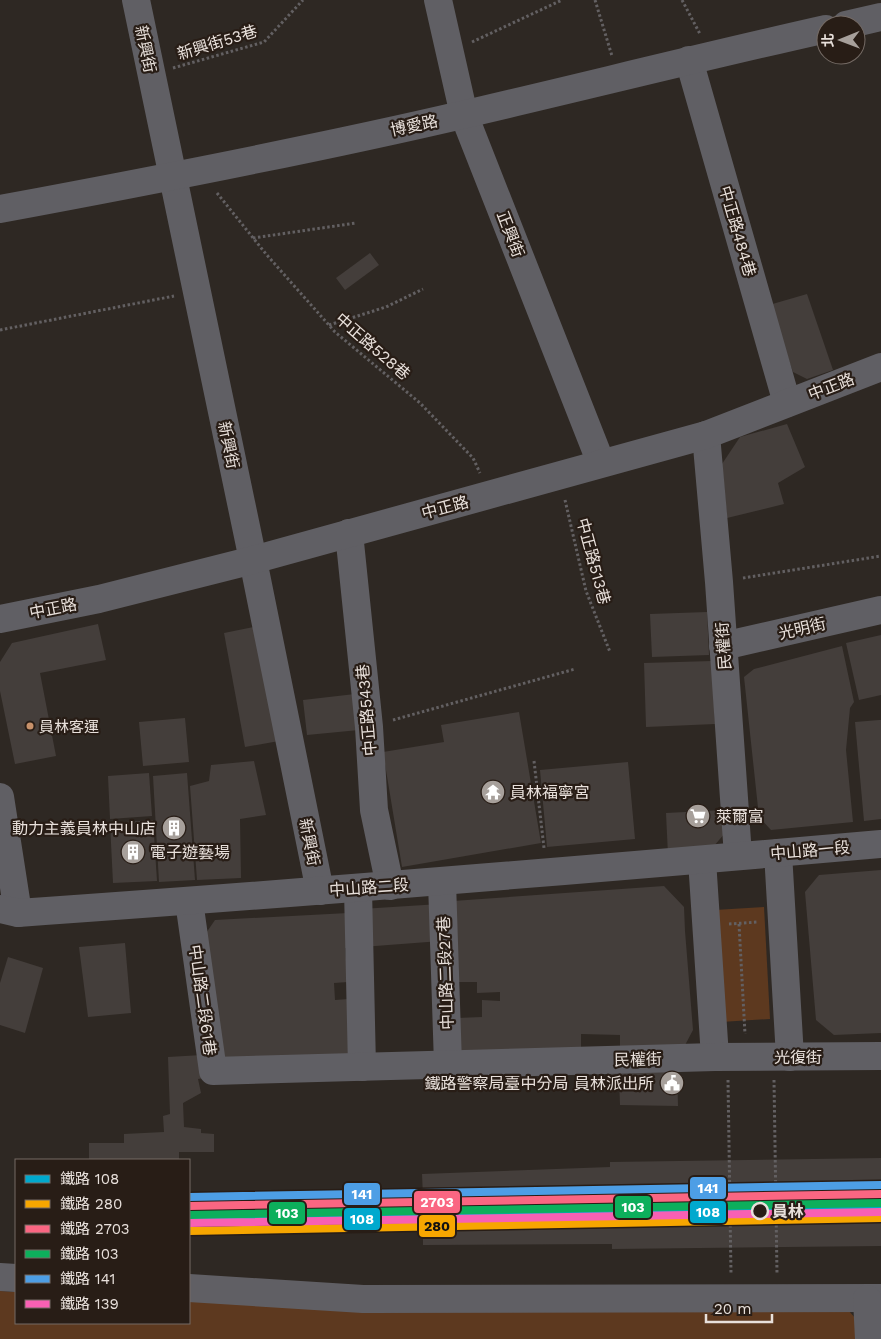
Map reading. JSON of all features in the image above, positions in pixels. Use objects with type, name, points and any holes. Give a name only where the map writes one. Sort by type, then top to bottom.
[{"type":"street","name":"新興街","points":[[136,0],[320,891]]},
{"type":"street","name":"正興街","points":[[438,0],[464,115],[601,463]]},
{"type":"street","points":[[866,20],[881,17]]},
{"type":"street","name":"博愛路","points":[[0,209],[172,177],[464,115],[700,57],[816,31]]},
{"type":"street","name":"中正路484巷","points":[[700,57],[786,403]]},
{"type":"street","name":"中正路","points":[[0,619],[99,599],[253,560],[706,435],[881,367]]},
{"type":"street","name":"民權街","points":[[706,435],[724,646],[738,856]]},
{"type":"street","name":"中正路543巷","points":[[350,533],[369,727],[374,810],[390,886]]},
{"type":"street","name":"光明街","points":[[724,646],[881,610]]},
{"type":"street","points":[[0,797],[9,911]]},
{"type":"street","name":"中山路一段","points":[[738,856],[881,844]]},
{"type":"street","points":[[778,853],[781,920],[782,1057]]},
{"type":"street","name":"中山路二段","points":[[9,911],[358,889],[738,856]]},
{"type":"street","points":[[702,860],[706,926],[730,1057]]},
{"type":"street","name":"中山路二段27巷","points":[[442,882],[448,1064]]},
{"type":"street","points":[[358,889],[362,1067]]},
{"type":"street","name":"中山路二段61巷","points":[[190,901],[213,1071],[362,1067]]},
{"type":"street","name":"光復街","points":[[730,1057],[881,1056]]},
{"type":"street","name":"民權街","points":[[362,1067],[730,1057]]},
{"type":"street","points":[[0,1277],[15,1278]]},
{"type":"street","points":[[190,1288],[363,1298],[874,1299],[868,1339]]},
{"type":"path","name":"新興街53巷","points":[[151,74],[264,42],[303,0]]},
{"type":"path","points":[[450,52],[562,0]]},
{"type":"path","points":[[595,0],[619,78]]},
{"type":"path","points":[[682,0],[700,57]]},
{"type":"path","name":"中正路528巷","points":[[199,171],[252,238],[335,332],[420,403],[473,458],[489,494]]},
{"type":"path","points":[[252,238],[356,223]]},
{"type":"path","points":[[329,325],[386,306],[423,289]]},
{"type":"path","points":[[0,330],[196,291]]},
{"type":"path","name":"中正路513巷","points":[[559,475],[586,591],[610,652]]},
{"type":"path","points":[[719,582],[881,556]]},
{"type":"path","points":[[369,727],[575,669]]},
{"type":"path","points":[[534,761],[547,873]]},
{"type":"path","points":[[706,926],[781,920]]},
{"type":"path","points":[[732,1299],[730,1057],[739,924]]},
{"type":"path","points":[[777,1298],[782,1057]]},
{"type":"shaded area","points":[[764,907],[770,1019],[721,1022],[715,910]]},
{"type":"shaded area","points":[[0,1291],[15,1292],[15,1324],[190,1324],[190,1301],[849,1311],[862,1326],[861,1339],[0,1339]]},
{"type":"building","points":[[370,253],[379,265],[345,290],[336,278]]},
{"type":"building","points":[[807,294],[833,370],[807,379],[793,372],[769,305]]},
{"type":"building","points":[[787,424],[805,467],[778,483],[784,504],[727,518],[722,464],[740,437]]},
{"type":"building","points":[[707,612],[709,655],[652,657],[650,614]]},
{"type":"building","points":[[98,624],[106,660],[40,673],[56,756],[15,764],[0,691],[0,662],[12,643]]},
{"type":"building","points":[[258,626],[279,741],[245,747],[224,633]]},
{"type":"building","points":[[881,635],[881,695],[859,700],[846,643]]},
{"type":"building","points":[[842,646],[854,702],[850,708],[846,750],[853,822],[771,830],[759,817],[744,677],[754,669]]},
{"type":"building","points":[[712,661],[715,724],[646,727],[644,663]]},
{"type":"building","points":[[355,694],[359,730],[307,735],[303,700]]},
{"type":"building","points":[[519,712],[541,843],[402,867],[383,752],[444,742],[441,725]]},
{"type":"building","points":[[185,718],[189,762],[143,766],[139,722]]},
{"type":"building","points":[[881,720],[881,819],[864,821],[855,722]]},
{"type":"building","points":[[254,761],[266,815],[240,819],[241,878],[197,880],[190,786],[209,781],[211,765]]},
{"type":"building","points":[[628,762],[635,839],[547,847],[540,770]]},
{"type":"building","points":[[149,773],[152,816],[110,819],[108,776]]},
{"type":"building","name":"動力主義員林中山店","points":[[187,773],[195,880],[159,882],[153,776]]},
{"type":"building","points":[[724,810],[725,833],[708,853],[668,855],[666,813]]},
{"type":"building","name":"電子遊藝場","points":[[153,820],[157,881],[113,883],[110,823]]},
{"type":"building","points":[[881,870],[881,1033],[834,1035],[816,1020],[805,892],[819,875]]},
{"type":"building","points":[[664,886],[684,907],[693,1030],[683,1049],[620,1052],[620,1035],[581,1034],[581,1052],[460,1057],[457,1018],[482,1017],[482,1000],[500,1001],[500,992],[477,993],[477,982],[457,982],[453,901]]},
{"type":"building","points":[[440,904],[441,941],[362,947],[361,909]]},
{"type":"building","points":[[348,913],[349,948],[345,948],[348,982],[334,983],[335,1000],[349,999],[353,1060],[227,1067],[217,1046],[204,936],[215,920]]},
{"type":"building","points":[[125,943],[131,1013],[88,1017],[79,947]]},
{"type":"building","points":[[8,957],[43,968],[25,1033],[0,1025],[0,983]]},
{"type":"building","points":[[202,1055],[205,1078],[198,1079],[201,1093],[183,1103],[184,1127],[201,1129],[201,1133],[214,1134],[214,1152],[179,1152],[179,1159],[89,1159],[89,1143],[124,1143],[124,1134],[164,1132],[163,1116],[170,1114],[168,1057]]},
{"type":"building","points":[[677,1068],[678,1106],[620,1105],[619,1077],[609,1076],[609,1070]]},
{"type":"building","points":[[881,1158],[881,1246],[612,1249],[612,1244],[423,1245],[423,1221],[617,1217],[617,1195],[423,1197],[422,1174],[610,1167],[610,1162]]},
{"type":"rail line","name":"141","points":[[190,1197],[881,1185]]},
{"type":"rail line","name":"2703","points":[[190,1206],[881,1194]]},
{"type":"rail line","name":"103","points":[[190,1215],[881,1203]]},
{"type":"rail line","name":"108","points":[[190,1222],[881,1209]]},
{"type":"rail line","name":"139","points":[[190,1223],[881,1212]]},
{"type":"rail line","name":"280","points":[[190,1231],[881,1218]]},
{"type":"place","name":"員林客運","points":[[30,726]]},
{"type":"place","name":"員林福寧宮","points":[[493,792]]},
{"type":"place","name":"萊爾富","points":[[698,816]]},
{"type":"place","name":"動力主義員林中山店","points":[[174,828]]},
{"type":"place","name":"電子遊藝場","points":[[133,852]]},
{"type":"place","name":"鐵路警察局臺中分局 員林派出所","points":[[672,1083]]},
{"type":"place","name":"員林","points":[[760,1211]]}]
